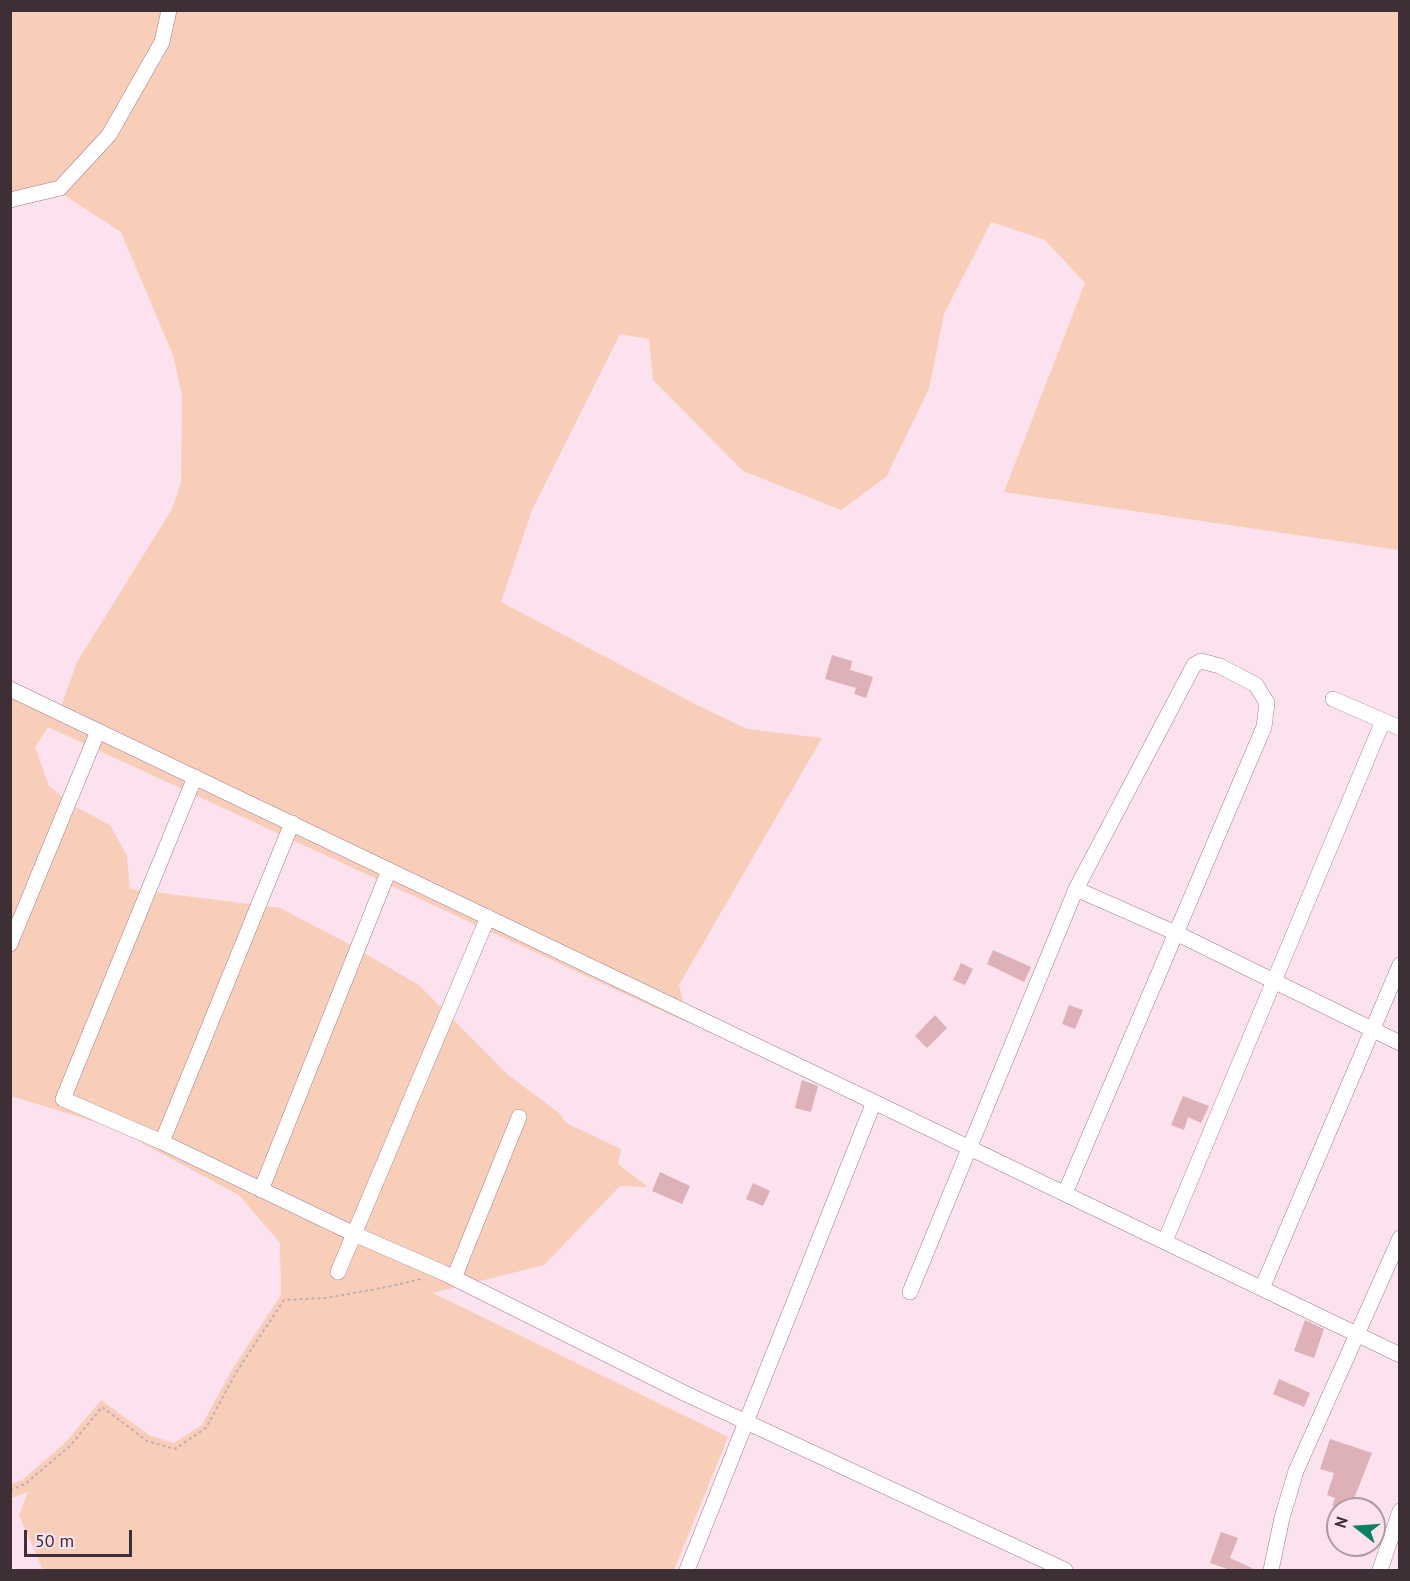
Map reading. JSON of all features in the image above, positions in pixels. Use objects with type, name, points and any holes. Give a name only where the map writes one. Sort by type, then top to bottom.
[{"type":"street","points":[[10,201],[60,188],[110,135],[162,42],[169,10]]},
{"type":"street","points":[[910,1292],[1076,889],[1190,670],[1201,661],[1221,666],[1256,684],[1267,704],[1264,726],[1065,1193]]},
{"type":"street","points":[[10,689],[1400,1354]]},
{"type":"street","points":[[1333,699],[1400,728]]},
{"type":"street","points":[[1165,1241],[1383,721]]},
{"type":"street","points":[[10,944],[98,731]]},
{"type":"street","points":[[195,777],[63,1099],[162,1142],[354,1234],[454,1278],[686,1394],[1065,1570]]},
{"type":"street","points":[[162,1142],[292,823]]},
{"type":"street","points":[[261,1190],[389,870]]},
{"type":"street","points":[[1076,889],[1176,933],[1400,1043]]},
{"type":"street","points":[[338,1272],[488,917]]},
{"type":"street","points":[[1262,1288],[1400,965]]},
{"type":"street","points":[[687,1570],[874,1102]]},
{"type":"street","points":[[454,1278],[519,1117]]},
{"type":"street","points":[[1271,1570],[1282,1518],[1296,1471],[1400,1238]]},
{"type":"street","points":[[1380,1570],[1400,1511]]},
{"type":"path","points":[[10,1490],[25,1484],[70,1446],[102,1407],[147,1441],[175,1449],[206,1428],[237,1371],[284,1300],[326,1298],[387,1287],[421,1278]]},
{"type":"shaded area","points":[[11,11],[1399,11],[1399,550],[1004,492],[1085,283],[1045,240],[991,222],[944,314],[929,389],[886,477],[841,510],[743,471],[653,380],[649,339],[620,334],[532,510],[501,602],[747,729],[822,738],[679,985],[688,1023],[48,727],[35,747],[49,786],[74,806],[110,825],[127,856],[130,889],[280,908],[347,943],[419,985],[507,1074],[559,1113],[566,1123],[621,1149],[618,1164],[648,1187],[620,1186],[544,1265],[433,1293],[728,1437],[674,1570],[43,1570],[19,1515],[28,1492],[11,1498],[11,1484],[22,1480],[66,1442],[101,1400],[149,1435],[174,1443],[202,1425],[233,1368],[281,1295],[280,1243],[239,1195],[112,1127],[11,1096],[10,684],[61,706],[77,662],[172,509],[181,482],[182,395],[173,355],[121,232],[64,195],[11,208]]},
{"type":"building","points":[[832,655],[852,661],[850,670],[873,677],[866,698],[854,694],[856,688],[825,679]]},
{"type":"building","points":[[993,950],[1031,967],[1024,982],[987,964]]},
{"type":"building","points":[[961,963],[973,969],[965,985],[953,980]]},
{"type":"building","points":[[1069,1005],[1083,1010],[1075,1029],[1062,1024]]},
{"type":"building","points":[[935,1015],[947,1028],[927,1048],[915,1036]]},
{"type":"building","points":[[802,1080],[818,1086],[811,1112],[795,1108]]},
{"type":"building","points":[[1183,1096],[1209,1106],[1201,1123],[1188,1117],[1184,1130],[1171,1125]]},
{"type":"building","points":[[660,1172],[690,1186],[682,1204],[652,1191]]},
{"type":"building","points":[[753,1183],[770,1191],[763,1206],[746,1199]]},
{"type":"building","points":[[1305,1320],[1324,1329],[1314,1358],[1294,1351]]},
{"type":"building","points":[[1279,1379],[1310,1393],[1304,1407],[1273,1394]]},
{"type":"building","points":[[1330,1439],[1372,1453],[1355,1497],[1327,1495],[1334,1473],[1320,1469]]},
{"type":"building","points":[[1221,1532],[1238,1538],[1230,1558],[1256,1570],[1230,1570],[1210,1563]]}]
